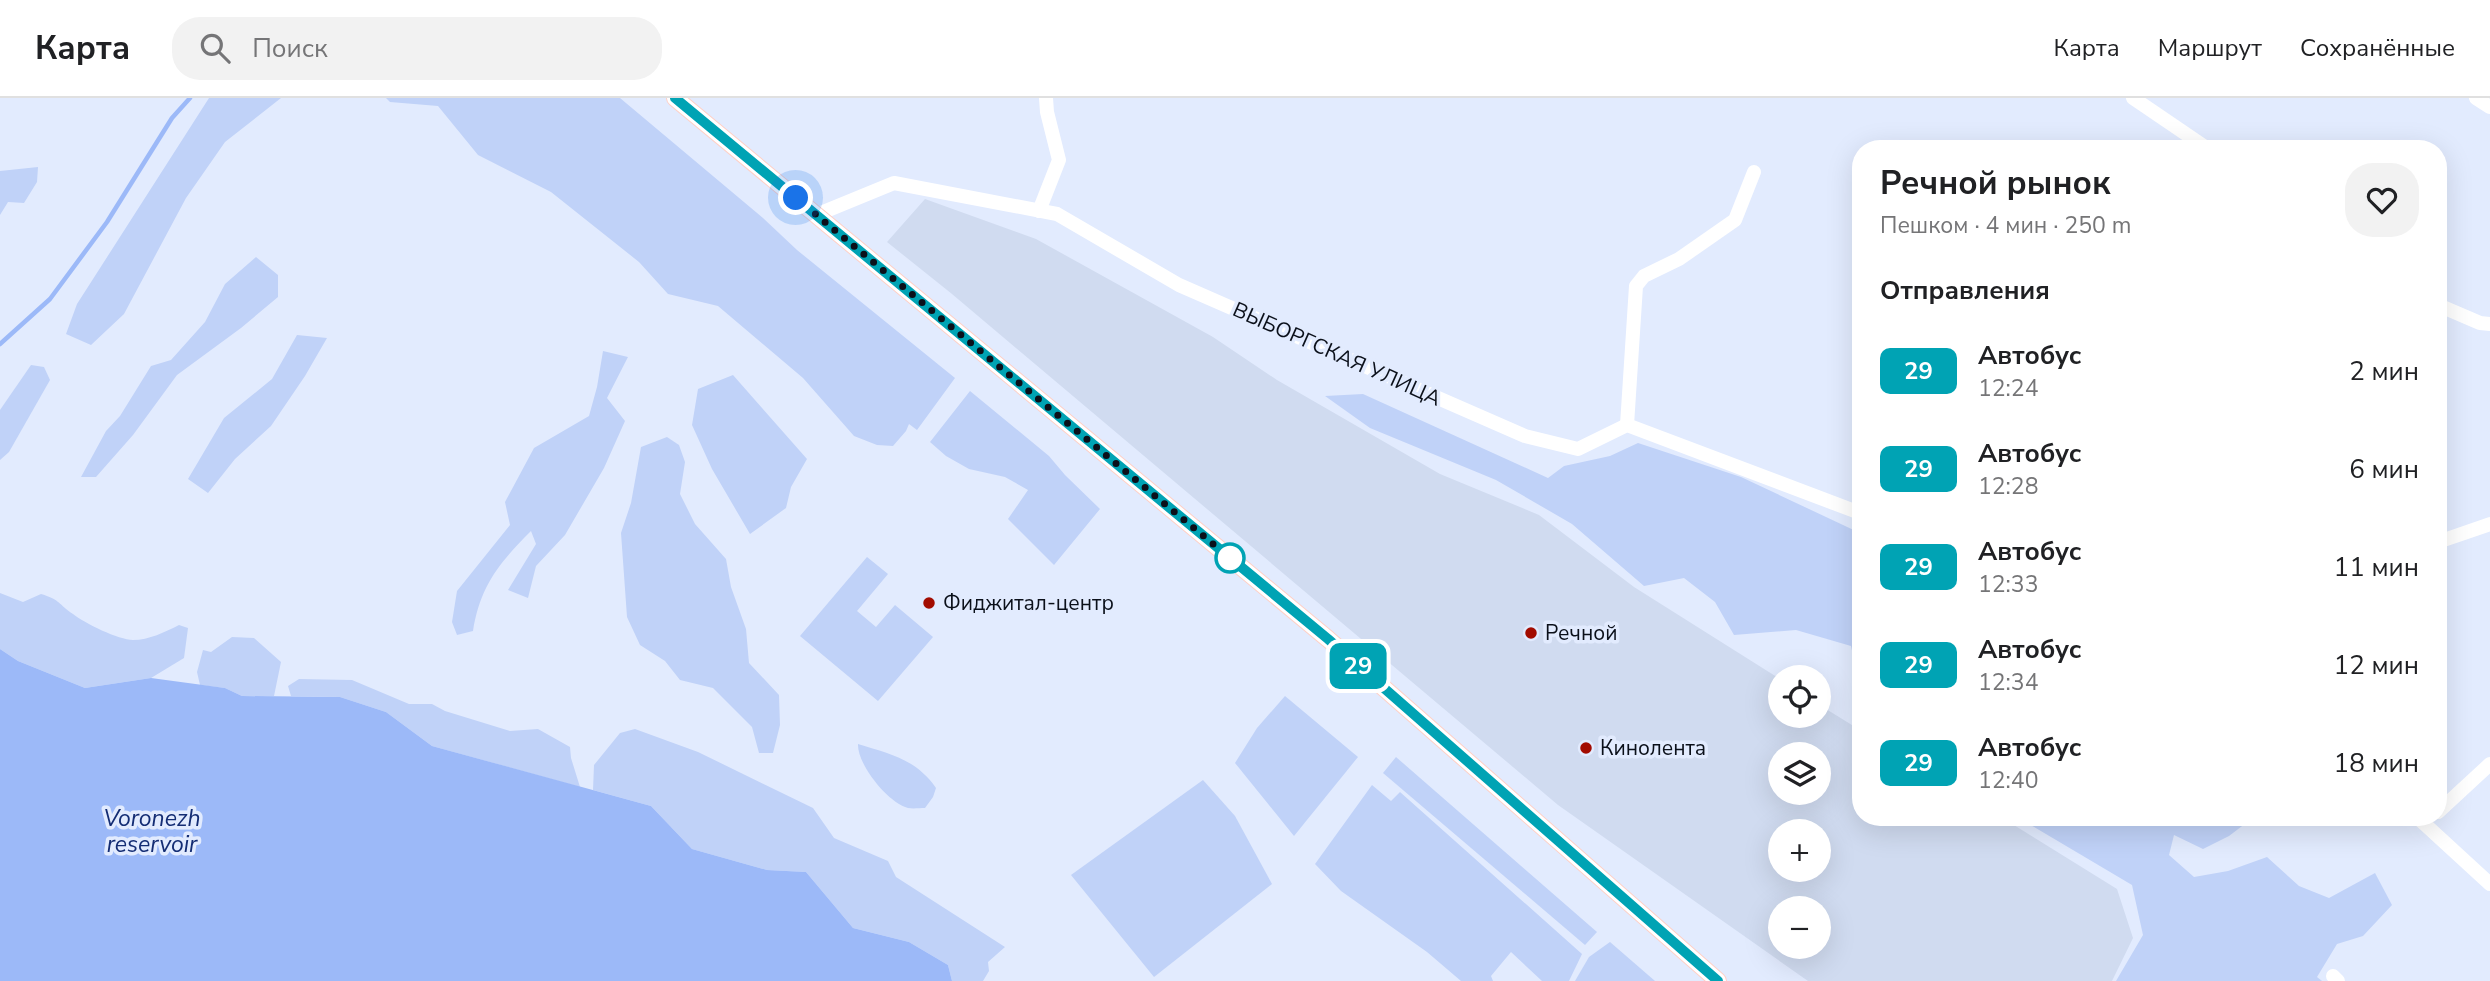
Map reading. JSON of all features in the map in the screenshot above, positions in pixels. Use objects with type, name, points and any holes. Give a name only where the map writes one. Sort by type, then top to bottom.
[{"type":"main road","points":[[675,98],[1328,639],[1718,981]]},
{"type":"street","points":[[1040,211],[1059,160],[1046,98]]},
{"type":"street","points":[[2133,98],[2195,140]]},
{"type":"street","points":[[2476,98],[2490,107]]},
{"type":"street","points":[[1754,172],[1735,220],[1679,259],[1644,276],[1636,286],[1627,425],[1852,510]]},
{"type":"street","name":"ВЫБОРГСКАЯ УЛИЦА","points":[[816,215],[894,183],[1057,214],[1179,285],[1525,436],[1578,449],[1627,425]]},
{"type":"street","points":[[2447,309],[2480,323],[2490,324]]},
{"type":"street","points":[[2447,539],[2490,524]]},
{"type":"street","points":[[2447,804],[2490,764]]},
{"type":"street","points":[[2432,826],[2490,884]]},
{"type":"shaded area","points":[[209,98],[281,98],[225,142],[186,198],[124,314],[91,345],[66,334],[77,304]]},
{"type":"shaded area","points":[[386,98],[620,98],[763,218],[797,250],[955,378],[917,430],[909,424],[893,446],[877,445],[854,436],[803,378],[718,306],[668,294],[639,262],[551,192],[478,155],[438,106],[390,102]]},
{"type":"shaded area","points":[[38,167],[37,182],[24,203],[8,202],[0,215],[0,171]]},
{"type":"shaded area","name":"Речной","points":[[925,199],[1036,239],[1213,337],[1277,380],[1440,474],[1539,515],[1634,587],[1768,671],[1768,728],[1831,728],[1831,712],[1852,725],[1852,826],[2016,826],[2117,889],[2133,938],[2112,981],[1808,981],[1777,959],[1831,959],[1831,896],[1768,896],[1768,953],[1558,805],[887,242]]},
{"type":"shaded area","points":[[256,257],[278,275],[278,297],[177,375],[133,435],[96,477],[81,477],[106,431],[120,416],[151,366],[171,360],[205,322],[225,284]]},
{"type":"shaded area","points":[[297,335],[327,338],[271,426],[235,459],[208,493],[188,479],[224,418],[272,379]]},
{"type":"shaded area","points":[[603,351],[628,357],[607,398],[625,421],[604,468],[565,535],[536,566],[528,598],[508,590],[536,544],[531,531],[500,565],[486,588],[473,631],[457,635],[452,622],[457,591],[510,525],[505,502],[534,448],[589,416]]},
{"type":"shaded area","points":[[31,365],[44,367],[50,380],[9,452],[0,460],[0,410]]},
{"type":"shaded area","points":[[733,375],[807,459],[791,487],[786,508],[750,534],[712,469],[692,425],[698,389]]},
{"type":"shaded area","points":[[970,391],[1049,456],[1100,509],[1054,565],[1008,519],[1028,490],[1005,477],[969,469],[946,456],[930,442]]},
{"type":"shaded area","points":[[1363,394],[1548,478],[1564,466],[1610,456],[1638,443],[1741,477],[1852,529],[1852,651],[1851,646],[1796,630],[1734,635],[1715,602],[1684,578],[1644,586],[1572,524],[1496,480],[1370,428],[1325,396]]},
{"type":"shaded area","points":[[667,437],[679,445],[685,462],[680,494],[695,524],[726,559],[731,587],[746,629],[749,663],[779,695],[780,725],[773,753],[759,753],[752,727],[713,688],[680,680],[665,661],[640,645],[627,617],[621,533],[631,503],[641,447]]},
{"type":"shaded area","points":[[867,557],[888,574],[857,611],[876,627],[895,605],[933,637],[878,701],[800,636]]},
{"type":"shaded area","points":[[0,593],[23,602],[41,594],[48,596],[85,622],[127,639],[151,637],[179,625],[188,628],[184,658],[151,678],[85,688],[18,661],[0,649]]},
{"type":"shaded area","points":[[232,637],[254,638],[281,662],[274,696],[242,696],[225,688],[200,685],[197,672],[203,650],[211,652]]},
{"type":"shaded area","points":[[299,679],[352,680],[409,704],[432,704],[445,711],[510,731],[538,729],[570,747],[580,787],[432,746],[386,712],[340,697],[291,696],[288,686]]},
{"type":"shaded area","points":[[1285,696],[1358,757],[1294,836],[1235,763],[1257,728]]},
{"type":"shaded area","points":[[635,729],[698,752],[813,808],[834,838],[888,861],[896,877],[1005,947],[988,962],[989,971],[983,981],[952,981],[948,965],[909,942],[853,928],[806,872],[767,870],[692,849],[651,806],[593,790],[594,765],[620,733]]},
{"type":"shaded area","points":[[858,744],[902,759],[920,770],[936,788],[925,808],[900,805],[883,791],[868,772]]},
{"type":"shaded area","points":[[1396,757],[1597,932],[1585,945],[1383,773]]},
{"type":"shaded area","points":[[1203,780],[1235,816],[1272,884],[1154,977],[1071,875]]},
{"type":"shaded area","points":[[1372,785],[1391,801],[1400,792],[1582,954],[1569,981],[1542,981],[1511,952],[1491,976],[1493,981],[1461,981],[1427,952],[1341,891],[1315,864]]},
{"type":"shaded area","points":[[2032,826],[2242,826],[2203,849],[2174,835],[2169,855],[2194,877],[2228,871],[2267,857],[2299,886],[2329,898],[2375,873],[2392,905],[2363,936],[2337,944],[2317,977],[2322,981],[2116,981],[2143,935],[2132,885]]},
{"type":"shaded area","points":[[1610,942],[1655,981],[1575,981],[1589,957]]},
{"type":"water","name":"Voronezh reservoir","points":[[0,649],[18,661],[85,688],[151,678],[225,688],[242,696],[340,697],[386,712],[432,746],[651,806],[692,849],[767,870],[806,872],[853,928],[909,942],[948,965],[952,981],[0,981]]},
{"type":"waterway","points":[[0,344],[50,299],[107,222],[172,118],[190,98]]},
{"type":"bus line","name":"29","points":[[675,98],[1328,639],[1718,981]]},
{"type":"place","name":"Фиджитал-центр","points":[[929,603]]},
{"type":"place","name":"Речной","points":[[1531,633]]},
{"type":"place","name":"Кинолента","points":[[1586,748]]},
{"type":"route","points":[[796,198],[1230,558]]}]
